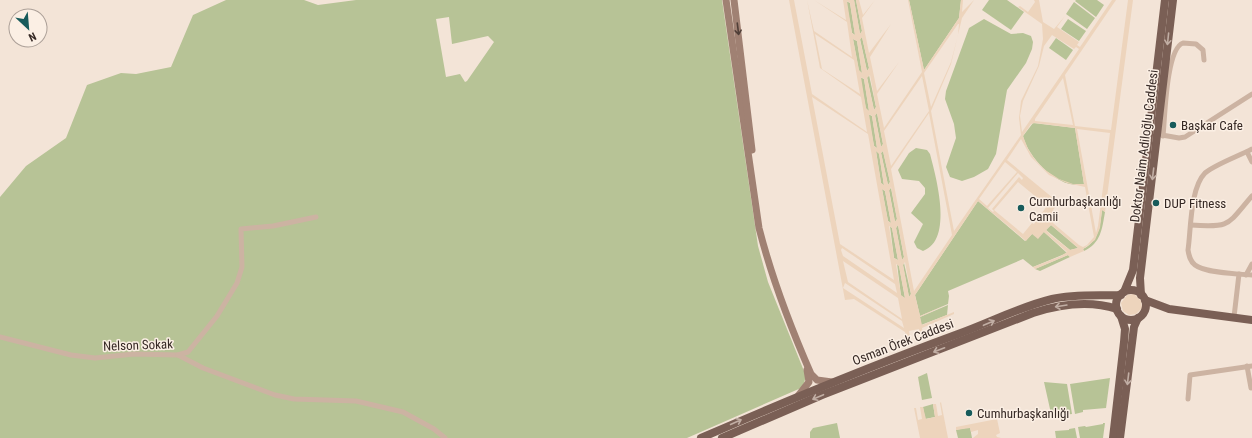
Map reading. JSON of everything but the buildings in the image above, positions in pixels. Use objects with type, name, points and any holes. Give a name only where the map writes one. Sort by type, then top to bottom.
[{"type":"main road","name":"Doktor Naim Adiloğlu Caddesi","points":[[1123,293],[1133,270],[1157,135],[1165,0]]},
{"type":"main road","name":"Doktor Naim Adiloğlu Caddesi","points":[[1143,297],[1140,278],[1173,0]]},
{"type":"main road","points":[[1120,438],[1129,341],[1119,312],[1117,301],[1123,293],[1132,290],[1143,297],[1173,310]]},
{"type":"main road","name":"Osman Örek Caddesi","points":[[701,438],[832,382],[1030,306],[1052,299],[1123,293]]},
{"type":"main road","points":[[1114,438],[1129,341],[1135,323],[1146,307],[1143,297]]},
{"type":"main road","name":"Osman Örek Caddesi","points":[[722,438],[822,395],[1033,313],[1056,307],[1080,304],[1094,304],[1119,312]]},
{"type":"main road","points":[[1119,312],[1128,319],[1141,315],[1150,310],[1173,310],[1252,320]]},
{"type":"street","points":[[726,0],[759,228],[772,277],[809,375],[808,383],[798,396]]},
{"type":"street","points":[[734,0],[763,244]]},
{"type":"street","points":[[1204,60],[1203,50],[1196,44],[1183,43],[1176,48],[1168,77],[1157,135],[1179,138],[1185,136],[1252,94]]},
{"type":"street","points":[[1252,149],[1205,174],[1195,192],[1188,250],[1190,258],[1195,265],[1202,269],[1249,275],[1252,264]]},
{"type":"street","points":[[1247,152],[1252,162]]},
{"type":"street","points":[[1191,225],[1216,227],[1229,223],[1252,196]]},
{"type":"street","name":"Nelson Sokak","points":[[0,337],[71,355],[96,358],[134,354],[178,355],[188,352],[217,316],[236,283],[242,267],[241,229],[273,226],[316,217]]},
{"type":"street","points":[[1234,317],[1239,274]]},
{"type":"street","points":[[793,332],[811,374],[818,380],[832,382]]},
{"type":"street","points":[[178,355],[203,368],[275,395],[294,399],[356,401],[403,412],[434,429],[445,438]]},
{"type":"street","points":[[1188,399],[1190,375],[1249,366],[1251,388]]},
{"type":"green space","points":[[226,0],[304,0],[318,5],[356,0],[722,0],[758,246],[768,282],[806,376],[801,388],[687,438],[0,438],[0,197],[26,166],[66,138],[87,85],[121,73],[136,74],[171,67],[193,15]],"holes":[[[449,17],[452,44],[488,36],[494,42],[465,82],[460,74],[446,77],[436,19]]]},
{"type":"green space","points":[[854,0],[856,0],[862,31],[860,34]]},
{"type":"green space","points":[[909,0],[961,0],[959,18],[924,70]]},
{"type":"green space","points":[[989,0],[1007,0],[1024,12],[1011,30],[982,10]]},
{"type":"green space","points":[[1097,0],[1104,5],[1096,17],[1075,1]]},
{"type":"green space","points":[[846,1],[850,3],[855,35],[852,33]]},
{"type":"green space","points":[[1074,2],[1095,18],[1087,29],[1066,14]]},
{"type":"green space","points":[[984,19],[1011,34],[1023,33],[1031,36],[1033,42],[1032,49],[1026,63],[1007,90],[996,154],[988,169],[974,177],[962,181],[950,177],[946,167],[956,138],[954,124],[945,99],[946,91],[969,28]]},
{"type":"green space","points":[[1068,19],[1086,31],[1079,41],[1061,29]]},
{"type":"green space","points":[[862,37],[869,68],[867,71],[860,39]]},
{"type":"green space","points":[[1056,38],[1073,50],[1066,60],[1049,48]]},
{"type":"green space","points":[[853,39],[857,41],[862,73],[859,71]]},
{"type":"green space","points":[[869,75],[876,107],[874,110],[867,77]]},
{"type":"green space","points":[[860,77],[864,79],[869,111],[866,109]]},
{"type":"green space","points":[[877,113],[883,144],[881,147],[875,115]]},
{"type":"green space","points":[[868,114],[872,116],[877,148],[874,146]]},
{"type":"green space","points":[[1033,123],[1075,128],[1084,184],[1075,185],[1065,183],[1055,178],[1038,163],[1026,145],[1023,136]]},
{"type":"green space","points":[[916,148],[927,150],[930,154],[939,192],[940,222],[938,234],[932,245],[923,251],[917,248],[914,242],[923,224],[911,213],[925,194],[925,188],[919,181],[902,179],[898,170],[909,153]]},
{"type":"green space","points":[[876,151],[879,153],[884,186],[881,183]]},
{"type":"green space","points":[[883,151],[890,182],[888,185],[881,153]]},
{"type":"green space","points":[[891,188],[897,219],[895,222],[889,190]]},
{"type":"green space","points":[[882,189],[885,191],[891,223],[888,221]]},
{"type":"green space","points":[[978,201],[1025,241],[1032,234],[1044,232],[1067,253],[1033,267],[1023,259],[948,291],[948,304],[920,316],[915,295]]},
{"type":"green space","points":[[1102,210],[1105,212],[1100,235],[1090,248],[1084,251],[1083,249],[1096,237]]},
{"type":"green space","points":[[898,225],[904,257],[902,260],[896,228]]},
{"type":"green space","points":[[1051,225],[1078,248],[1070,250],[1046,230]]},
{"type":"green space","points":[[890,226],[892,228],[898,260],[894,258]]},
{"type":"green space","points":[[1068,255],[1070,257],[1040,271],[1035,269]]},
{"type":"green space","points":[[897,263],[899,266],[905,298],[901,296]]},
{"type":"green space","points":[[904,263],[911,294],[909,297],[903,265]]},
{"type":"green space","points":[[948,305],[947,315],[921,325],[920,317]]},
{"type":"green space","points":[[927,373],[932,398],[922,400],[918,377]]},
{"type":"green space","points":[[1110,378],[1106,408],[1083,410],[1083,412],[1075,414],[1070,384]]},
{"type":"green space","points":[[1044,382],[1067,384],[1072,414],[1053,416],[1052,418]]},
{"type":"green space","points":[[933,404],[935,417],[925,419],[923,407]]},
{"type":"green space","points":[[837,423],[840,438],[810,438],[810,432],[813,428]]},
{"type":"green space","points":[[1105,423],[1103,438],[1080,438],[1078,427],[1086,427]]},
{"type":"green space","points":[[970,427],[972,438],[958,438],[956,430]]},
{"type":"green space","points":[[1075,428],[1077,438],[1056,438],[1055,431]]},
{"type":"shaded area","points":[[789,0],[794,0],[812,94],[867,132],[861,97],[820,68],[807,0],[814,31],[852,57],[847,22],[814,0],[846,20],[843,0],[854,0],[860,34],[862,31],[856,0],[859,0],[863,15],[875,0],[862,18],[869,53],[891,24],[870,57],[877,91],[899,62],[877,94],[884,128],[922,72],[908,0],[924,70],[959,18],[961,0],[963,0],[962,12],[974,0],[962,18],[958,35],[959,24],[924,73],[931,107],[951,62],[957,38],[951,64],[931,111],[954,231],[1021,135],[1019,118],[1021,101],[1038,66],[1043,39],[1042,24],[1018,7],[1020,6],[1028,12],[1035,2],[1034,0],[1039,0],[1043,22],[1054,29],[1065,16],[1057,27],[1079,42],[1077,45],[1080,47],[1112,0],[1116,0],[1065,75],[1075,126],[1111,130],[1128,0],[1133,0],[1105,212],[1102,210],[1100,228],[1095,240],[1083,249],[1084,251],[1070,257],[1068,255],[1035,269],[1033,267],[1061,256],[1067,252],[1044,232],[1038,239],[1032,234],[1026,241],[978,201],[915,295],[920,316],[948,304],[920,317],[922,325],[954,312],[954,314],[922,328],[923,333],[920,335],[919,329],[909,331],[910,338],[907,340],[905,332],[854,299],[845,300]],"holes":[[[847,1],[850,3],[855,35],[852,33]],[[815,34],[854,60],[860,94],[822,69]],[[1052,35],[1074,49],[1076,47],[1079,49],[1022,132],[1020,116],[1023,101],[1039,66],[1044,46]],[[862,37],[869,68],[867,71],[860,40]],[[853,39],[857,41],[862,73],[859,70]],[[870,75],[876,107],[874,110],[867,78]],[[922,76],[929,111],[891,166],[884,131]],[[861,77],[864,79],[869,111],[866,108]],[[1063,78],[1073,125],[1035,121],[1035,119]],[[812,97],[868,134],[894,280],[840,244]],[[877,113],[883,144],[881,147],[875,116]],[[929,113],[952,235],[914,291],[891,169]],[[869,114],[872,116],[877,148],[874,146]],[[1035,123],[1075,128],[1084,184],[1073,184],[1059,179],[1045,170],[1036,161],[1028,149],[1023,136],[1031,124]],[[1077,129],[1110,133],[1096,233]],[[1021,139],[1031,157],[1049,175],[1067,183],[1085,187],[1094,237],[1087,245],[1083,247],[1079,245],[1053,223],[1059,216],[1053,210],[1059,203],[1007,160]],[[876,151],[879,154],[884,185],[881,183]],[[883,151],[890,182],[888,185],[881,153]],[[1005,162],[1017,172],[987,206],[979,199]],[[1018,173],[1023,178],[1022,180],[1019,177],[992,209],[994,211],[993,212],[988,208]],[[1018,182],[1047,206],[1034,224],[1032,223],[1023,234],[994,210]],[[891,187],[897,219],[895,222],[889,191]],[[882,189],[885,191],[891,223],[888,221]],[[898,225],[904,257],[902,260],[896,228]],[[1051,225],[1078,248],[1070,250],[1046,230]],[[889,226],[892,228],[898,260],[894,258]],[[842,248],[895,284],[897,293],[843,256],[841,250]],[[843,261],[898,298],[902,319],[848,282]],[[905,262],[911,294],[909,297],[903,265]],[[896,264],[899,266],[905,298],[901,295]],[[845,283],[902,321],[904,328],[843,288]]]},
{"type":"shaded area","points":[[1134,294],[1141,301],[1142,308],[1136,314],[1129,315],[1123,311],[1121,303],[1127,295]]},
{"type":"shaded area","points":[[941,402],[948,438],[920,438],[914,408],[916,408],[918,420],[922,419],[920,407],[923,407],[926,419],[935,417],[933,404],[936,404],[938,416],[942,415]]},
{"type":"shaded area","points":[[997,419],[1000,433],[996,435],[997,437],[1001,438],[973,438],[978,434],[978,430],[971,432],[970,428],[956,430],[956,427]]},
{"type":"place","name":"Başkar Cafe","points":[[1173,125]]},
{"type":"place","name":"DUP Fitness","points":[[1156,203]]},
{"type":"place","name":"Cumhurbaşkanlığı Camii","points":[[1021,208]]},
{"type":"place","name":"Cumhurbaşkanlığı","points":[[969,413]]}]
